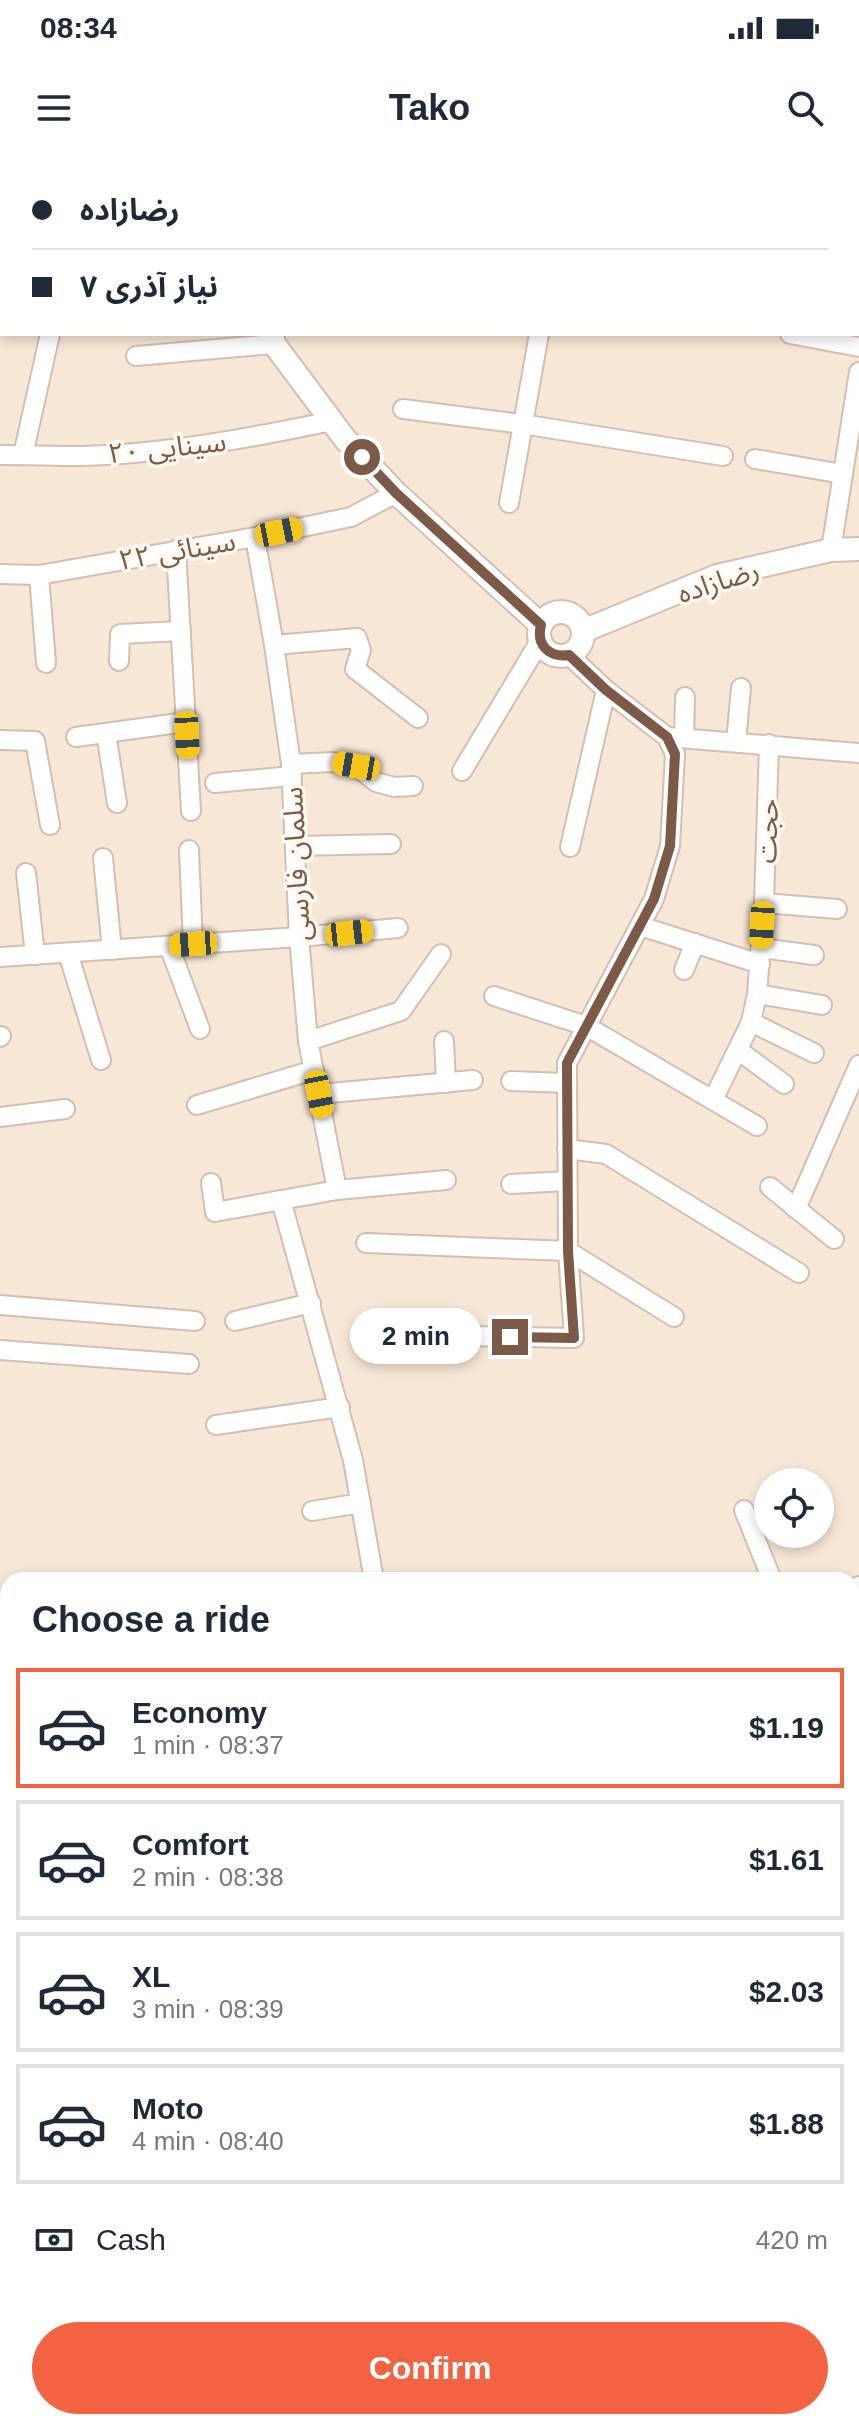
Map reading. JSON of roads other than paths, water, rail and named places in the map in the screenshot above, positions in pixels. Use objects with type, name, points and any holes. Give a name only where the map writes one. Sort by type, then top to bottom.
[{"type":"street","points":[[23,455],[50,336]]},
{"type":"street","points":[[509,503],[539,336]]},
{"type":"street","points":[[801,336],[859,347]]},
{"type":"street","points":[[136,356],[273,339],[345,439],[396,493],[541,633],[544,648],[551,654],[569,655],[606,690],[676,738],[859,753]]},
{"type":"street","points":[[831,550],[859,372]]},
{"type":"street","points":[[403,409],[522,424],[723,456]]},
{"type":"street","name":"سینایی ۲۰","points":[[0,455],[83,456],[196,445],[243,440],[332,421]]},
{"type":"street","points":[[755,459],[843,474]]},
{"type":"street","name":"سینائی ۲۲","points":[[0,574],[39,575],[255,537],[351,517],[396,493]]},
{"type":"street","name":"سلمان فارسی","points":[[255,537],[291,770],[299,937],[308,1041],[337,1190]]},
{"type":"street","name":"رضازاده","points":[[583,631],[717,576],[831,550],[859,549]]},
{"type":"street","points":[[176,550],[191,811]]},
{"type":"street","points":[[39,575],[46,663]]},
{"type":"street","points":[[462,771],[547,618],[555,613],[573,616],[583,631],[580,645],[569,655]]},
{"type":"street","points":[[119,661],[120,634],[181,631]]},
{"type":"street","points":[[274,645],[357,638],[361,650],[355,669],[418,718]]},
{"type":"street","points":[[736,742],[741,688]]},
{"type":"street","points":[[570,847],[606,690]]},
{"type":"street","points":[[415,1335],[574,1338],[568,1251],[567,1063],[654,899],[670,846],[676,738],[685,697]]},
{"type":"street","points":[[76,737],[186,722]]},
{"type":"street","points":[[106,733],[117,803]]},
{"type":"street","points":[[0,740],[35,741],[50,825]]},
{"type":"street","name":"حجت","points":[[713,1100],[751,1022],[757,994],[764,903],[769,744]]},
{"type":"street","points":[[215,783],[333,762],[356,766],[376,782],[394,787],[413,786]]},
{"type":"street","points":[[295,846],[391,844]]},
{"type":"street","points":[[189,850],[193,944]]},
{"type":"street","points":[[103,858],[112,950]]},
{"type":"street","points":[[26,873],[35,955]]},
{"type":"street","points":[[764,903],[837,909]]},
{"type":"street","points":[[640,926],[695,943],[760,956],[814,955]]},
{"type":"street","points":[[0,957],[398,928]]},
{"type":"street","points":[[684,970],[695,943]]},
{"type":"street","points":[[169,946],[200,1029]]},
{"type":"street","points":[[68,953],[101,1060]]},
{"type":"street","points":[[308,1041],[401,1011],[441,954]]},
{"type":"street","points":[[757,994],[822,1005]]},
{"type":"street","points":[[494,996],[586,1026],[757,1126]]},
{"type":"street","points":[[751,1022],[814,1053]]},
{"type":"street","points":[[444,1041],[446,1083]]},
{"type":"street","points":[[738,1050],[784,1084]]},
{"type":"street","points":[[796,1209],[859,1065]]},
{"type":"street","points":[[197,1105],[314,1070]]},
{"type":"street","points":[[319,1094],[473,1080]]},
{"type":"street","points":[[511,1081],[567,1083]]},
{"type":"street","points":[[0,1117],[65,1109]]},
{"type":"street","points":[[567,1149],[606,1154],[799,1273]]},
{"type":"street","points":[[211,1183],[215,1212],[337,1190],[446,1180]]},
{"type":"street","points":[[511,1184],[567,1181]]},
{"type":"street","points":[[770,1187],[834,1239]]},
{"type":"street","points":[[281,1200],[340,1407],[353,1460],[373,1572]]},
{"type":"street","points":[[366,1243],[568,1251],[674,1317]]},
{"type":"street","points":[[235,1321],[311,1303]]},
{"type":"street","points":[[0,1305],[195,1321]]},
{"type":"street","points":[[0,1350],[189,1364]]},
{"type":"street","points":[[216,1425],[340,1407]]},
{"type":"street","points":[[312,1511],[361,1503]]},
{"type":"street","points":[[744,1510],[769,1572]]}]
